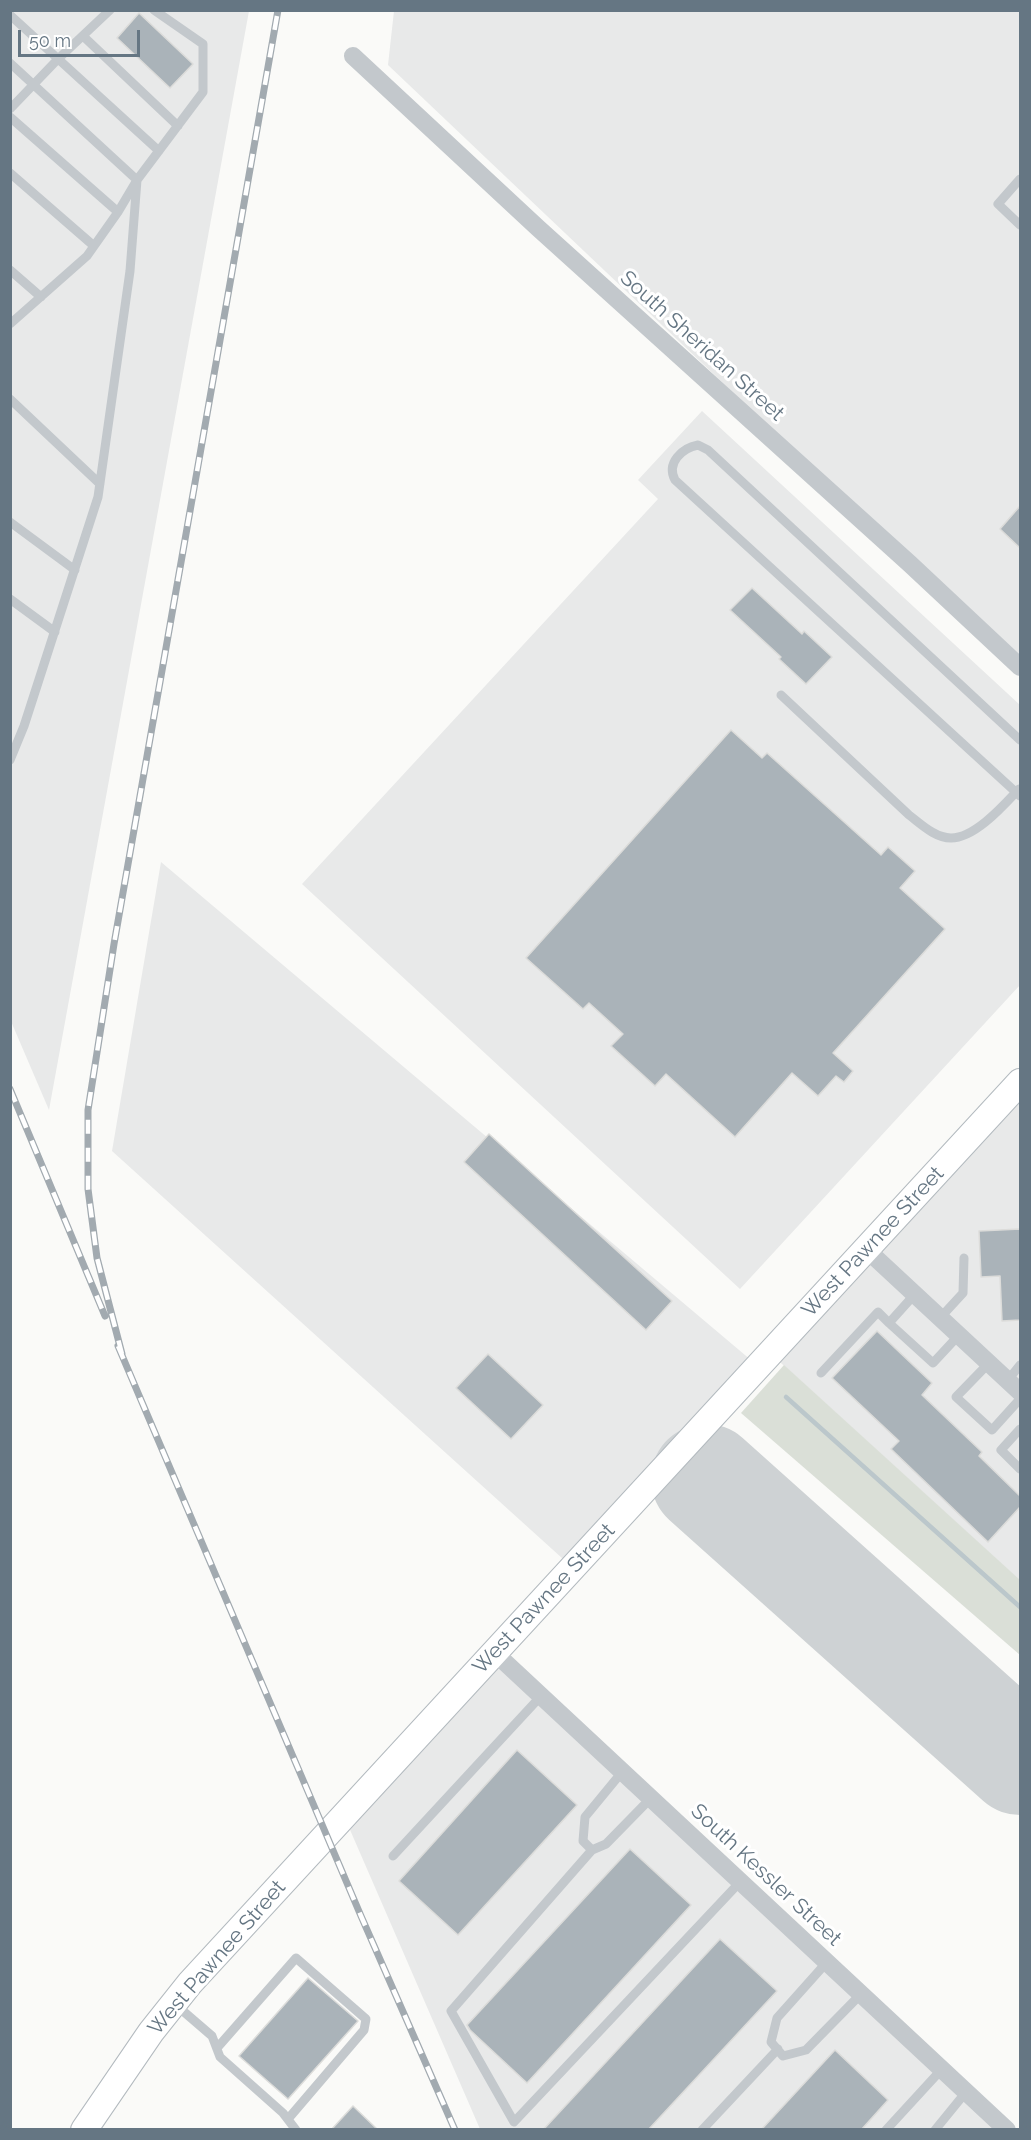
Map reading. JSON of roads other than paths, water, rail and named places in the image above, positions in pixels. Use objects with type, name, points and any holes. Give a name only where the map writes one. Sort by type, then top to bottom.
[{"type":"main road","name":"West Pawnee Street","points":[[84,2130],[151,2032],[246,1921],[1020,1082]]},
{"type":"street","name":"South Sheridan Street","points":[[353,56],[546,236],[910,564],[1020,667]]},
{"type":"street","points":[[866,1249],[1014,1386]]},
{"type":"street","name":"South Kessler Street","points":[[495,1653],[1007,2130]]},
{"type":"lane","points":[[10,109],[110,10]]},
{"type":"lane","points":[[10,324],[87,256],[137,180],[203,92],[203,44],[154,10]]},
{"type":"lane","points":[[10,15],[159,151]]},
{"type":"lane","points":[[83,36],[178,126]]},
{"type":"lane","points":[[10,63],[137,180]]},
{"type":"lane","points":[[10,117],[118,212]]},
{"type":"lane","points":[[10,173],[94,246]]},
{"type":"lane","points":[[1020,179],[998,204],[1020,225]]},
{"type":"lane","points":[[10,760],[24,726],[99,497],[130,271],[137,180]]},
{"type":"lane","points":[[10,270],[41,297]]},
{"type":"lane","points":[[10,399],[100,483]]},
{"type":"lane","points":[[781,695],[930,832],[951,838],[975,831],[1019,791],[675,480],[671,472],[672,464],[688,447],[699,445],[708,450],[1020,740]]},
{"type":"lane","points":[[10,522],[75,570]]},
{"type":"lane","points":[[10,599],[55,632]]},
{"type":"lane","points":[[940,1318],[963,1293],[964,1258]]},
{"type":"lane","points":[[889,1323],[915,1294]]},
{"type":"lane","points":[[821,1372],[878,1312],[933,1364],[959,1335]]},
{"type":"lane","points":[[989,1363],[956,1397],[992,1430],[1020,1399]]},
{"type":"lane","points":[[1014,1386],[1020,1365]]},
{"type":"lane","points":[[1020,1429],[1001,1450],[1020,1468]]},
{"type":"lane","points":[[393,1856],[541,1696]]},
{"type":"lane","points":[[592,1850],[583,1841],[585,1817],[622,1772]]},
{"type":"lane","points":[[651,1798],[606,1844],[592,1850],[451,2011],[514,2122],[740,1882]]},
{"type":"lane","points":[[217,2048],[296,1958],[366,2019],[364,2030],[288,2119]]},
{"type":"lane","points":[[826,1962],[777,2018],[771,2042],[783,2056],[806,2050],[861,1994]]},
{"type":"lane","points":[[174,2004],[212,2036],[220,2057],[288,2119],[296,2130]]},
{"type":"lane","points":[[702,2130],[777,2049]]},
{"type":"lane","points":[[885,2130],[942,2069]]},
{"type":"lane","points":[[934,2130],[966,2092]]},
{"type":"waterway","points":[[786,1397],[1020,1607]]},
{"type":"railway","points":[[122,1354],[97,1258],[88,1189],[88,1110],[114,944],[278,10]]},
{"type":"railway","points":[[10,1089],[105,1316]]},
{"type":"railway","points":[[118,1346],[361,1916],[455,2130]]}]
